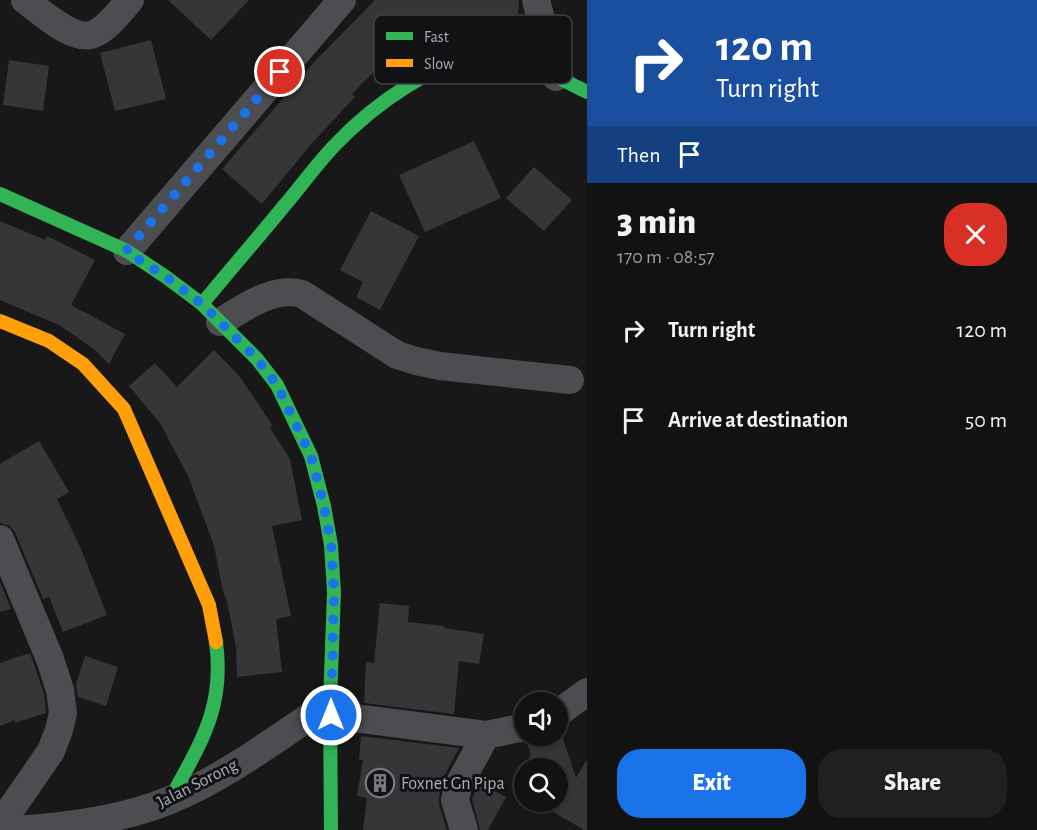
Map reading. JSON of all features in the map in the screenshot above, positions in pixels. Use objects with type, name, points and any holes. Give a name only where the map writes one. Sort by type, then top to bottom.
[{"type":"street","points":[[25,0],[69,32],[81,36],[97,32],[130,0]]},
{"type":"street","points":[[126,251],[342,0]]},
{"type":"street","points":[[536,0],[540,15]]},
{"type":"street","points":[[211,313],[343,137],[384,103],[413,84]]},
{"type":"street","points":[[570,84],[587,92]]},
{"type":"street","points":[[0,194],[126,251],[166,277],[211,313],[257,359],[277,385],[311,456],[331,545],[333,647],[331,830]]},
{"type":"street","points":[[211,313],[293,291],[302,294],[397,355],[440,366],[570,380]]},
{"type":"street","points":[[0,321],[49,341],[83,364],[124,409],[209,605],[216,637],[218,684],[210,723],[170,800]]},
{"type":"street","points":[[0,539],[50,659],[60,690],[63,713],[51,751],[0,825]]},
{"type":"street","points":[[568,706],[587,692]]},
{"type":"street","points":[[331,709],[486,735],[514,729]]},
{"type":"street","name":"Jalan Sorong","points":[[28,830],[100,820],[143,810],[170,800],[194,789],[331,709]]},
{"type":"street","points":[[464,830],[455,800],[458,786],[486,735]]},
{"type":"building","points":[[168,0],[249,0],[211,40]]},
{"type":"building","points":[[375,0],[519,0],[518,15],[374,15],[374,72],[352,94],[355,97],[313,142],[262,204],[222,169],[316,60]]},
{"type":"building","points":[[151,40],[166,99],[115,111],[100,53]]},
{"type":"building","points":[[9,60],[49,66],[43,111],[3,105]]},
{"type":"building","points":[[474,141],[501,198],[425,232],[399,175]]},
{"type":"building","points":[[534,167],[572,200],[544,231],[506,198]]},
{"type":"building","points":[[371,211],[419,236],[380,310],[356,297],[363,282],[340,270]]},
{"type":"building","points":[[0,221],[45,240],[47,236],[95,260],[71,305],[125,334],[109,364],[94,349],[59,325],[0,300]]},
{"type":"building","points":[[214,350],[240,377],[273,426],[270,428],[290,459],[302,520],[272,526],[291,616],[276,619],[282,672],[237,677],[236,647],[214,546],[189,478],[160,423],[129,386],[155,363],[177,387]]},
{"type":"building","points":[[39,441],[69,492],[57,499],[81,549],[107,615],[63,632],[49,597],[43,599],[15,532],[10,526],[0,523],[0,464]]},
{"type":"building","points":[[0,582],[11,609],[0,612]]},
{"type":"building","points":[[380,603],[409,606],[408,622],[484,634],[479,664],[459,661],[454,714],[364,703],[366,662],[374,663]]},
{"type":"building","points":[[30,653],[44,694],[46,713],[0,726],[0,663]]},
{"type":"building","points":[[85,656],[118,667],[106,706],[78,697],[76,684]]},
{"type":"building","points":[[361,736],[459,748],[443,778],[439,797],[439,805],[447,830],[363,830],[367,798],[357,796],[363,760],[359,760]]},
{"type":"building","points":[[528,746],[566,746],[576,778],[587,759],[587,830],[554,812],[568,812],[568,758],[529,758],[531,755]]},
{"type":"building","points":[[479,783],[506,797],[488,830],[480,830],[472,799]]},
{"type":"traffic: fast","points":[[202,304],[334,146],[366,116],[410,84]]},
{"type":"traffic: fast","points":[[571,84],[587,92]]},
{"type":"traffic: fast","points":[[0,194],[127,251],[166,277],[202,304],[257,359],[277,385],[311,456],[331,545],[334,592],[330,703],[331,830]]},
{"type":"traffic: fast","points":[[170,800],[208,725],[217,687],[216,642]]},
{"type":"traffic: slow","points":[[0,321],[49,341],[83,364],[124,409],[209,605],[216,642]]},
{"type":"place","name":"Foxnet Gn Pipa","points":[[380,783]]},
{"type":"route","points":[[280,72],[126,251],[202,304],[257,359],[277,385],[311,456],[331,545],[334,592],[331,715]]}]
